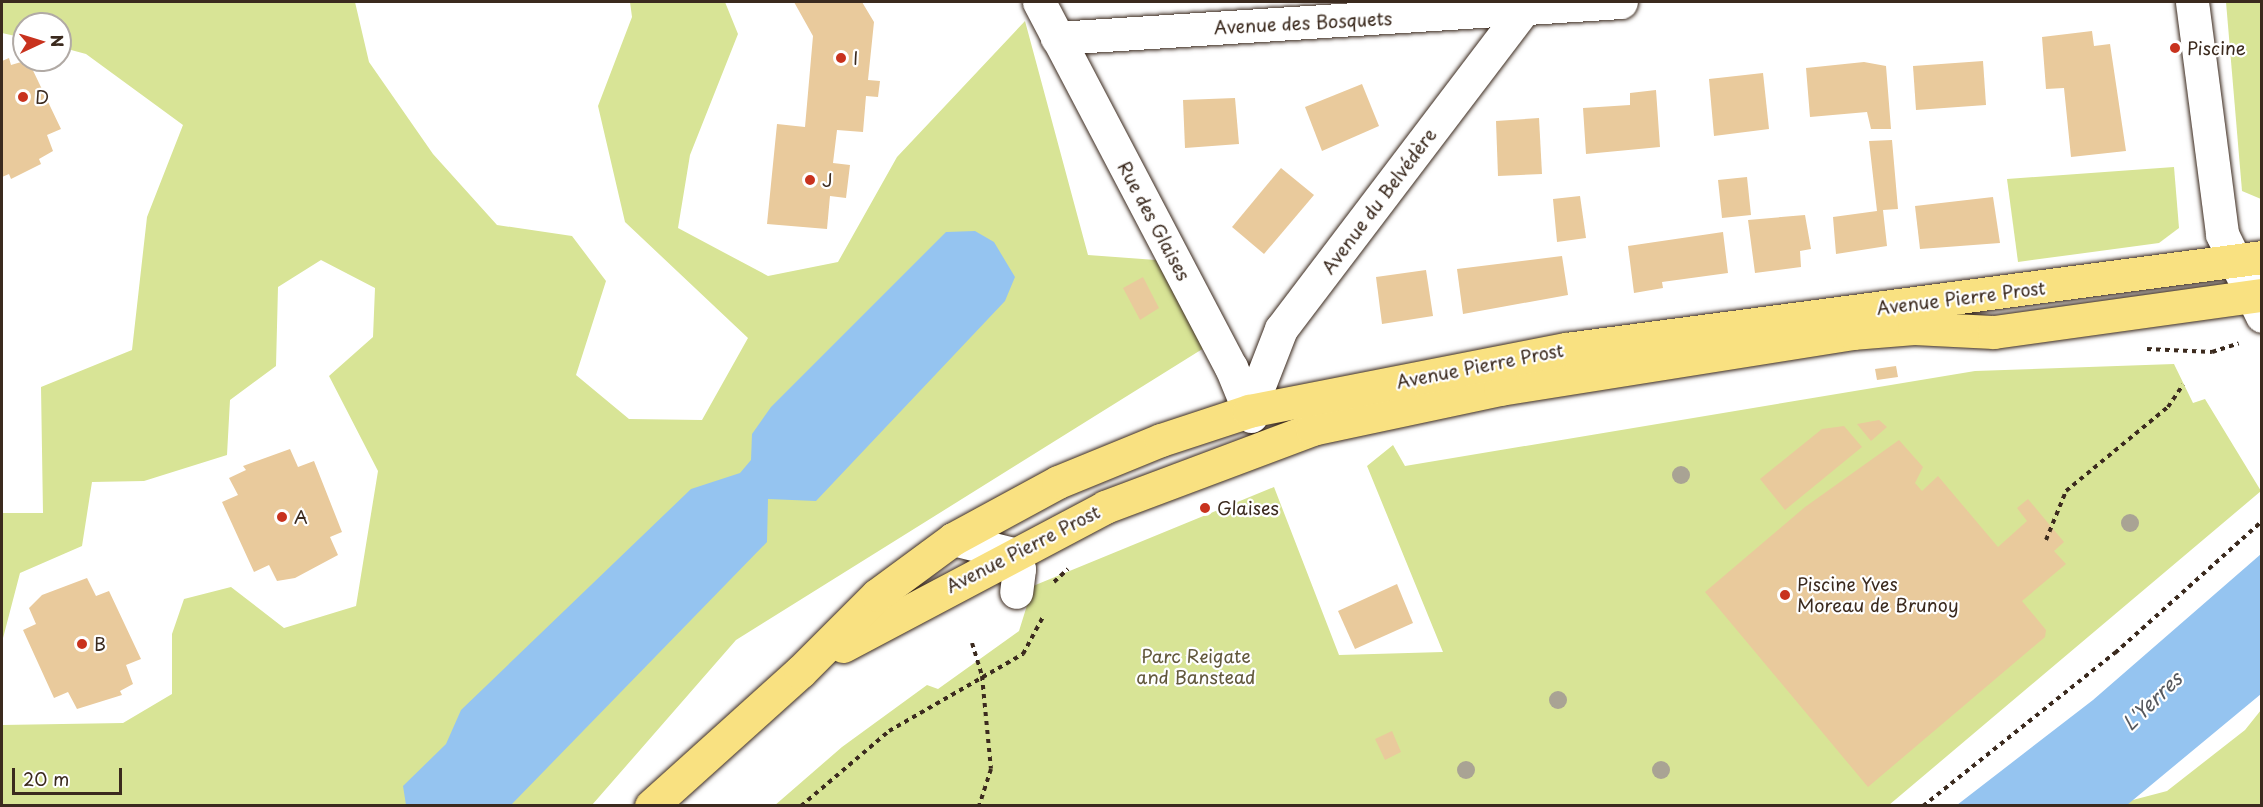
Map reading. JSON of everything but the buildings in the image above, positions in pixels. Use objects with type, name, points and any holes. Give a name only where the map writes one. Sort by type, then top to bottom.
[{"type":"main road","name":"Avenue Pierre Prost","points":[[651,806],[800,672],[877,595],[953,539],[1058,482],[1249,411],[1566,349],[2248,259]]},
{"type":"main road","name":"Avenue Pierre Prost","points":[[800,672],[1013,554],[1105,507],[1263,444],[1500,389],[1852,333],[1914,328],[1994,332],[2258,303]]},
{"type":"street","name":"Rue des Glaises","points":[[1039,2],[1231,367],[1263,444]]},
{"type":"street","name":"Avenue des Bosquets","points":[[1058,38],[1526,5],[1621,2]]},
{"type":"street","points":[[2192,2],[2210,177],[2222,234],[2248,259],[2258,303]]},
{"type":"street","name":"Avenue du Belvédère","points":[[1249,411],[1281,330],[1526,5]]},
{"type":"street","points":[[953,539],[1013,554],[1019,569],[1016,592]]},
{"type":"path","points":[[2133,350],[2212,352]]},
{"type":"path","points":[[2046,540],[2066,491],[2168,407],[2183,385]]},
{"type":"path","points":[[1923,806],[2115,653],[2262,521]]},
{"type":"path","points":[[1050,594],[1076,562]]},
{"type":"path","points":[[801,806],[889,731],[1023,654],[1047,603]]},
{"type":"path","points":[[972,643],[982,676],[991,769],[979,806]]},
{"type":"green space","points":[[2,2],[355,2],[369,62],[433,154],[497,225],[572,236],[606,281],[576,375],[629,419],[702,420],[748,338],[625,222],[598,106],[632,17],[630,2],[725,2],[738,34],[690,155],[678,228],[768,276],[838,262],[897,157],[1025,21],[1088,255],[1156,260],[1204,348],[736,640],[592,805],[2,805],[2,725],[123,723],[172,694],[172,634],[184,599],[231,587],[284,628],[356,606],[378,471],[329,376],[373,337],[375,288],[321,260],[278,287],[276,366],[230,400],[227,455],[144,481],[92,482],[82,546],[20,573],[2,642],[2,513],[43,513],[41,387],[132,350],[147,217],[183,125],[86,54],[72,50],[72,12],[12,12],[12,35],[2,33]]},
{"type":"green space","points":[[2226,2],[2261,2],[2261,199],[2242,191]]},
{"type":"green space","points":[[2174,167],[2179,228],[2159,243],[2018,262],[2007,179]]},
{"type":"green space","name":"Piscine Yves Moreau de Brunoy","points":[[2174,364],[2193,403],[2205,399],[2261,491],[1889,805],[774,806],[842,747],[927,685],[938,689],[1019,631],[1033,586],[1274,487],[1339,655],[1443,652],[1367,466],[1393,445],[1405,466],[1975,371]]},
{"type":"green space","points":[[2261,710],[2261,805],[2110,806],[2167,791],[2245,730]]},
{"type":"water","points":[[975,231],[994,242],[1015,277],[1005,301],[816,501],[768,499],[767,542],[511,805],[406,805],[403,786],[446,744],[461,710],[691,489],[740,473],[751,460],[752,434],[771,407],[946,232]]},
{"type":"water","name":"L'Yerres","points":[[2261,554],[2261,694],[2127,805],[1957,805],[2093,700]]},
{"type":"place","name":"Piscine","points":[[2175,48]]},
{"type":"place","name":"I","points":[[841,58]]},
{"type":"place","name":"D","points":[[23,97]]},
{"type":"place","name":"J","points":[[810,180]]},
{"type":"place","name":"Glaises","points":[[1205,508]]},
{"type":"place","name":"A","points":[[282,517]]},
{"type":"place","name":"Piscine Yves Moreau de Brunoy","points":[[1785,595]]},
{"type":"place","name":"B","points":[[82,644]]},
{"type":"park label","name":"Parc Reigate and Banstead","points":[[1196,667]]}]
